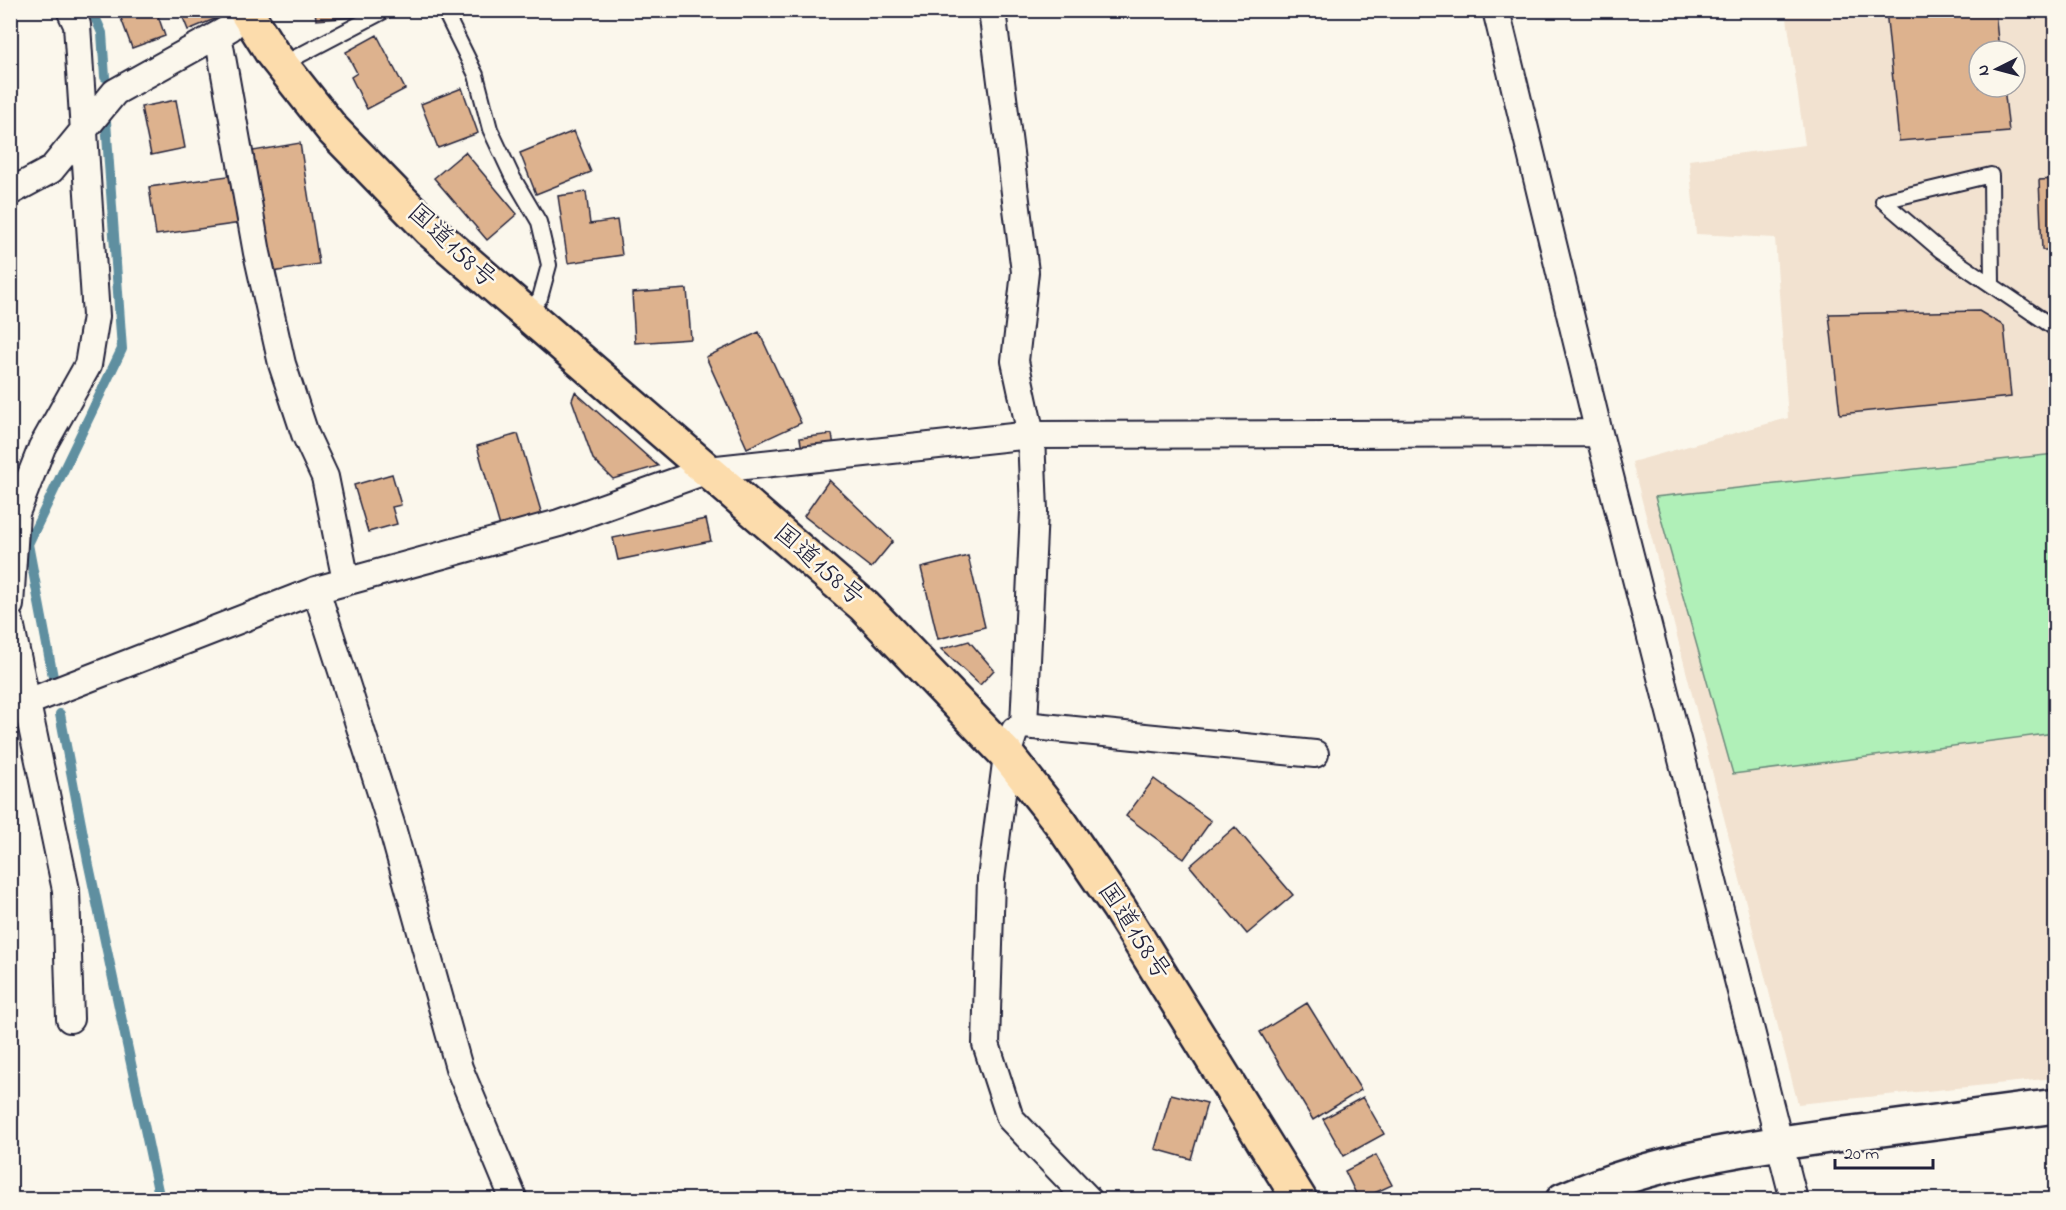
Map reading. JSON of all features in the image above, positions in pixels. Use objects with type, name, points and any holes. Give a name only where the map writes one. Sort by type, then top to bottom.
[{"type":"highway","name":"国道158号","points":[[247,14],[281,64],[333,130],[430,230],[864,606],[1008,755],[1060,822],[1119,908],[1300,1200]]},
{"type":"street","points":[[10,605],[16,513],[42,447],[88,364],[96,316],[82,132],[77,26],[70,10]]},
{"type":"street","points":[[992,10],[1025,272],[1015,361],[1030,435],[1034,511],[1024,725]]},
{"type":"street","points":[[1496,10],[1599,433],[1794,1200]]},
{"type":"street","points":[[10,192],[51,170],[115,92],[218,35],[247,14]]},
{"type":"street","points":[[218,35],[257,253],[282,364],[305,434],[325,477],[346,581]]},
{"type":"street","points":[[19,706],[316,590],[559,524],[708,470],[1030,435],[1599,433]]},
{"type":"street","points":[[316,590],[391,824],[459,1068],[514,1200]]},
{"type":"street","points":[[10,622],[19,706],[66,890],[70,1019]]},
{"type":"street","points":[[1089,1200],[1010,1118],[986,1044],[991,879],[1008,755],[1015,730],[1024,725],[1315,754]]},
{"type":"street","points":[[1563,1200],[1600,1184],[1678,1161],[1780,1142],[2055,1106]]},
{"type":"lane","points":[[281,64],[386,10]]},
{"type":"lane","points":[[444,10],[476,75],[490,129],[512,176],[539,222],[549,265],[540,298],[526,315]]},
{"type":"lane","points":[[1992,285],[1991,176],[1883,201],[1940,250],[2055,329]]},
{"type":"shaded area","points":[[1786,11],[2055,11],[2055,1078],[1798,1104],[1632,462],[1788,418],[1775,238],[1696,234],[1689,160],[1805,145]]},
{"type":"green space","points":[[2055,454],[2055,733],[1733,774],[1655,497]]},
{"type":"building","points":[[118,10],[156,10],[165,36],[132,48]]},
{"type":"building","points":[[180,10],[215,10],[217,18],[188,30]]},
{"type":"building","points":[[315,10],[355,10],[356,17],[316,20]]},
{"type":"building","points":[[1886,10],[1995,10],[1998,39],[1967,39],[1967,99],[2005,99],[2009,132],[1899,141]]},
{"type":"building","points":[[377,35],[405,89],[367,109],[351,77],[357,73],[346,52]]},
{"type":"building","points":[[462,88],[478,133],[438,148],[421,104]]},
{"type":"building","points":[[176,100],[185,148],[151,155],[141,107]]},
{"type":"building","points":[[574,131],[591,172],[536,194],[520,153]]},
{"type":"building","points":[[300,143],[319,264],[273,272],[253,151]]},
{"type":"building","points":[[465,152],[517,214],[487,240],[434,178]]},
{"type":"building","points":[[235,175],[241,223],[156,235],[149,187]]},
{"type":"building","points":[[2056,179],[2056,252],[2042,250],[2039,180]]},
{"type":"building","points":[[586,192],[590,224],[617,220],[622,255],[568,263],[558,196]]},
{"type":"building","points":[[687,289],[691,339],[635,343],[632,293]]},
{"type":"building","points":[[1979,311],[2004,326],[2011,397],[1840,414],[1829,314]]},
{"type":"building","points":[[759,332],[801,423],[747,448],[706,357]]},
{"type":"building","points":[[575,392],[658,466],[613,479],[593,459],[572,400]]},
{"type":"building","points":[[518,434],[543,518],[501,530],[477,446]]},
{"type":"building","points":[[832,434],[835,452],[803,456],[800,438]]},
{"type":"building","points":[[392,474],[401,505],[392,507],[397,524],[368,532],[354,485]]},
{"type":"building","points":[[829,480],[893,541],[871,568],[804,516]]},
{"type":"building","points":[[706,519],[711,541],[618,560],[613,538]]},
{"type":"building","points":[[968,556],[985,627],[938,639],[921,568]]},
{"type":"building","points":[[969,641],[994,670],[980,685],[941,649]]},
{"type":"building","points":[[1154,779],[1211,821],[1184,859],[1126,816]]},
{"type":"building","points":[[1235,827],[1293,895],[1247,934],[1190,866]]},
{"type":"building","points":[[1307,1003],[1361,1090],[1313,1120],[1260,1032]]},
{"type":"building","points":[[1171,1094],[1207,1103],[1191,1159],[1155,1149]]},
{"type":"building","points":[[1363,1097],[1384,1134],[1344,1156],[1323,1119]]},
{"type":"building","points":[[1376,1155],[1392,1185],[1359,1200],[1345,1171]]},
{"type":"waterway","points":[[92,10],[102,33],[105,77]]},
{"type":"waterway","points":[[53,677],[28,544],[122,349],[106,121]]},
{"type":"waterway","points":[[60,714],[88,861],[160,1200]]}]
